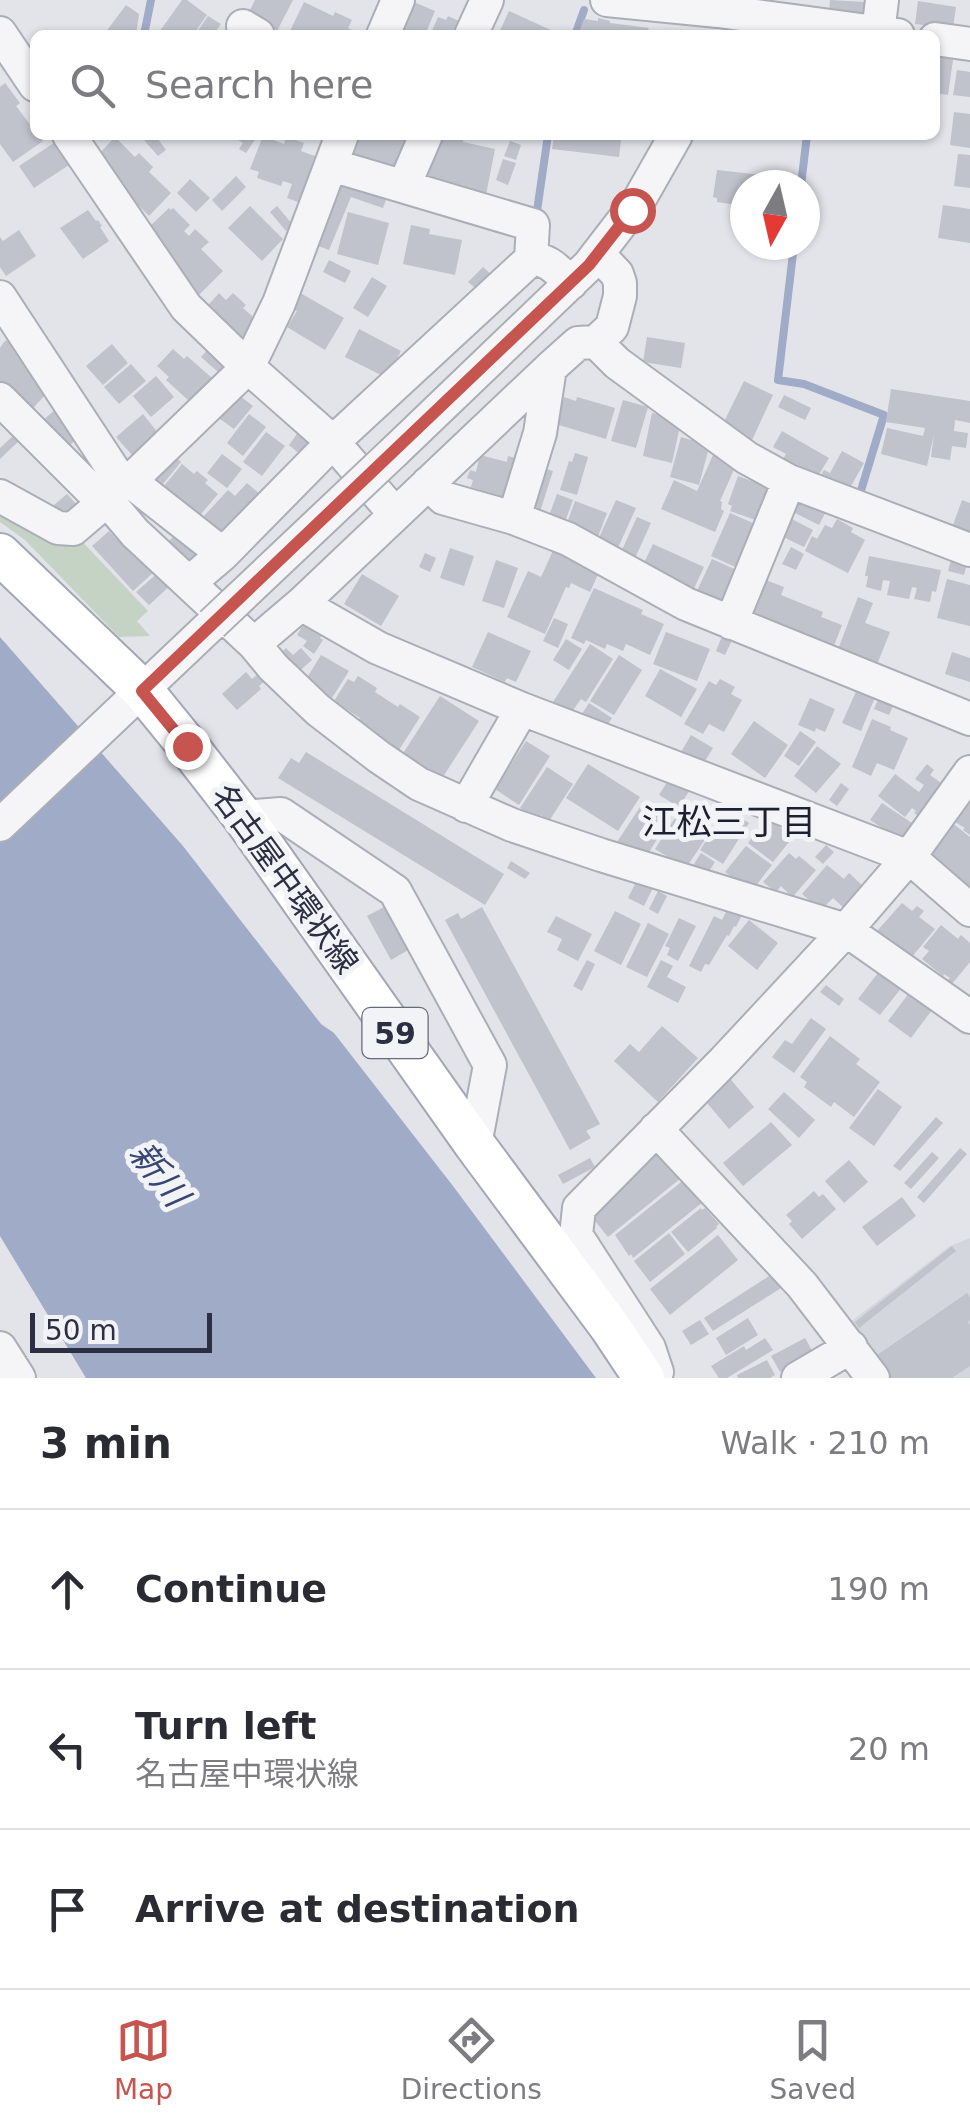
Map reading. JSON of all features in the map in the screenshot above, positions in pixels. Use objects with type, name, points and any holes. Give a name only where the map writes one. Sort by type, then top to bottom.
[{"type":"main road","name":"名古屋中環状線","points":[[0,554],[142,691],[243,817],[644,1378]]},
{"type":"street","points":[[385,30],[398,0]]},
{"type":"street","points":[[473,30],[487,0]]},
{"type":"street","points":[[607,0],[717,15],[886,22]]},
{"type":"street","points":[[0,33],[30,78]]},
{"type":"street","points":[[940,41],[970,44]]},
{"type":"street","points":[[72,140],[186,307],[332,442],[395,514]]},
{"type":"street","points":[[404,186],[424,140]]},
{"type":"street","points":[[0,825],[571,282],[598,254],[638,200],[673,140]]},
{"type":"street","points":[[0,496],[58,528],[73,529],[248,367],[279,304],[337,150],[404,186],[533,225],[531,260]]},
{"type":"street","points":[[254,644],[550,368],[578,344],[596,342],[612,327],[620,283],[617,274],[598,254]]},
{"type":"street","points":[[190,583],[332,442],[531,260],[540,259],[551,265],[571,282]]},
{"type":"street","points":[[0,297],[116,492],[135,533],[318,710],[379,757],[419,784],[512,825],[846,930],[970,1017]]},
{"type":"street","points":[[596,342],[616,363],[747,458],[789,480],[970,550]]},
{"type":"street","points":[[514,518],[540,432],[550,368]]},
{"type":"street","points":[[0,399],[116,492],[223,554]]},
{"type":"street","points":[[731,623],[789,480]]},
{"type":"street","points":[[428,483],[443,498],[514,518],[568,539],[686,604],[970,720]]},
{"type":"street","points":[[301,604],[378,648],[522,709],[910,858],[970,910]]},
{"type":"street","points":[[466,806],[522,709]]},
{"type":"street","points":[[654,1378],[658,1372],[650,1348],[576,1236],[580,1208],[846,930],[910,858],[970,772]]},
{"type":"street","points":[[243,817],[281,814],[395,891],[490,1065],[474,1145]]},
{"type":"street","points":[[656,1129],[802,1285],[873,1378]]},
{"type":"street","points":[[798,1378],[851,1347]]},
{"type":"shaded area","points":[[970,1238],[970,1378],[880,1378],[844,1327],[950,1246]]},
{"type":"green space","points":[[0,507],[75,534],[148,611],[137,621],[150,636],[119,637],[25,540],[0,522]]},
{"type":"water","name":"新川","points":[[0,637],[183,846],[321,1024],[334,1033],[596,1378],[86,1378],[0,1236]]},
{"type":"building","points":[[182,0],[207,15],[196,30],[161,30]]},
{"type":"building","points":[[255,0],[293,0],[278,30],[265,30],[245,20]]},
{"type":"building","points":[[409,0],[435,11],[427,30],[398,30]]},
{"type":"building","points":[[830,0],[865,2],[863,15],[829,14]]},
{"type":"building","points":[[918,1],[956,7],[953,28],[915,24]]},
{"type":"building","points":[[304,2],[352,20],[348,28],[352,30],[290,30]]},
{"type":"building","points":[[126,5],[139,14],[137,30],[107,30]]},
{"type":"building","points":[[509,11],[551,30],[500,30]]},
{"type":"building","points":[[208,16],[221,24],[217,30],[198,30]]},
{"type":"building","points":[[448,16],[470,26],[468,30],[432,30],[438,17],[446,20]]},
{"type":"building","points":[[584,19],[649,28],[580,30]]},
{"type":"building","points":[[940,52],[954,53],[948,95],[940,94]]},
{"type":"building","points":[[957,70],[970,72],[970,97],[953,95]]},
{"type":"building","points":[[5,83],[20,103],[16,106],[30,124],[30,140],[43,141],[13,162],[0,144],[0,87]]},
{"type":"building","points":[[954,112],[970,114],[970,148],[950,145]]},
{"type":"building","points":[[112,140],[118,140],[135,157],[139,153],[153,167],[149,172],[171,193],[149,216],[93,160]]},
{"type":"building","points":[[144,140],[159,140],[166,150],[158,156]]},
{"type":"building","points":[[238,140],[255,140],[246,153],[239,149],[243,143]]},
{"type":"building","points":[[261,140],[284,144],[285,140],[295,140],[304,143],[301,151],[323,159],[306,205],[287,198],[292,184],[283,181],[281,186],[257,178],[259,172],[250,169]]},
{"type":"building","points":[[348,140],[414,140],[401,178],[342,157]]},
{"type":"building","points":[[434,140],[464,140],[495,149],[485,200],[469,197],[471,188],[461,186],[460,191],[435,186],[437,178],[427,176]]},
{"type":"building","points":[[553,140],[621,140],[619,157],[552,149]]},
{"type":"building","points":[[57,141],[72,163],[34,188],[19,166]]},
{"type":"building","points":[[510,141],[521,145],[516,160],[504,156]]},
{"type":"building","points":[[958,154],[970,155],[970,188],[954,186]]},
{"type":"building","points":[[503,159],[516,163],[508,185],[496,180]]},
{"type":"building","points":[[717,170],[730,171],[730,204],[717,202],[713,197]]},
{"type":"building","points":[[336,173],[389,192],[383,208],[351,197],[329,250],[310,243]]},
{"type":"building","points":[[236,176],[246,187],[222,211],[212,200]]},
{"type":"building","points":[[190,179],[210,198],[196,212],[177,193]]},
{"type":"building","points":[[943,205],[970,209],[970,243],[938,238]]},
{"type":"building","points":[[250,206],[283,239],[262,261],[228,228]]},
{"type":"building","points":[[277,206],[293,225],[286,231],[270,212]]},
{"type":"building","points":[[169,208],[190,225],[184,231],[189,236],[195,229],[209,242],[201,249],[223,271],[194,300],[148,228]]},
{"type":"building","points":[[88,210],[109,241],[83,259],[60,228]]},
{"type":"building","points":[[348,212],[389,223],[378,265],[337,254]]},
{"type":"building","points":[[411,225],[430,229],[429,234],[462,240],[455,275],[403,264]]},
{"type":"building","points":[[19,230],[36,256],[6,276],[0,267],[0,237],[3,241]]},
{"type":"building","points":[[329,260],[351,271],[345,283],[323,272]]},
{"type":"building","points":[[483,267],[494,277],[480,292],[468,282]]},
{"type":"building","points":[[372,277],[387,286],[368,317],[353,308]]},
{"type":"building","points":[[295,290],[344,318],[325,350],[287,327],[297,311],[293,309]]},
{"type":"building","points":[[219,293],[226,300],[233,293],[262,325],[240,348],[202,312]]},
{"type":"building","points":[[359,329],[401,351],[387,378],[345,357]]},
{"type":"building","points":[[20,332],[27,343],[14,352],[51,388],[29,413],[0,388],[0,348]]},
{"type":"building","points":[[647,337],[685,343],[681,368],[643,362]]},
{"type":"building","points":[[112,344],[128,363],[103,385],[86,366]]},
{"type":"building","points":[[212,345],[231,373],[226,379],[201,357]]},
{"type":"building","points":[[173,349],[220,385],[198,409],[166,380],[169,377],[157,366]]},
{"type":"building","points":[[131,364],[146,381],[119,404],[104,387]]},
{"type":"building","points":[[156,376],[174,397],[151,417],[133,396]]},
{"type":"building","points":[[744,381],[773,395],[752,440],[722,426]]},
{"type":"building","points":[[231,389],[253,406],[234,429],[212,413]]},
{"type":"building","points":[[891,389],[970,401],[970,423],[955,420],[954,431],[968,433],[966,448],[952,446],[950,460],[931,457],[934,434],[927,466],[881,454],[887,428],[923,436],[925,428],[886,422]]},
{"type":"building","points":[[784,395],[811,408],[805,420],[778,407]]},
{"type":"building","points":[[564,397],[615,408],[606,439],[552,423],[559,400]]},
{"type":"building","points":[[623,400],[648,407],[636,448],[611,441]]},
{"type":"building","points":[[57,408],[81,435],[66,449],[41,422]]},
{"type":"building","points":[[652,413],[672,418],[671,424],[680,426],[672,463],[643,456]]},
{"type":"building","points":[[143,414],[159,434],[133,456],[116,437]]},
{"type":"building","points":[[249,414],[266,427],[243,456],[227,443]]},
{"type":"building","points":[[299,431],[313,442],[302,456],[289,445]]},
{"type":"building","points":[[782,431],[829,458],[815,481],[781,462],[786,454],[773,447]]},
{"type":"building","points":[[266,432],[285,446],[262,476],[243,462]]},
{"type":"building","points":[[693,434],[711,440],[699,485],[670,477],[681,437],[691,440]]},
{"type":"building","points":[[14,435],[20,440],[0,459],[0,448]]},
{"type":"building","points":[[842,451],[864,463],[850,488],[834,479],[829,488],[817,482],[824,470],[830,473]]},
{"type":"building","points":[[171,453],[181,462],[159,489],[148,481]]},
{"type":"building","points":[[575,453],[588,457],[577,495],[560,490]]},
{"type":"building","points":[[222,454],[242,469],[227,488],[207,473]]},
{"type":"building","points":[[480,455],[507,462],[508,456],[525,461],[513,500],[471,487],[473,480],[467,478],[470,470],[476,472]]},
{"type":"building","points":[[713,455],[736,465],[720,501],[724,511],[715,532],[661,509],[674,480],[697,491]]},
{"type":"building","points":[[538,459],[548,463],[546,469],[553,471],[539,515],[522,509]]},
{"type":"building","points":[[182,464],[208,480],[205,483],[218,494],[196,520],[160,491]]},
{"type":"building","points":[[738,476],[773,489],[761,522],[730,511],[732,506],[728,504]]},
{"type":"building","points":[[247,483],[261,495],[224,534],[204,516],[228,490],[235,496]]},
{"type":"building","points":[[67,494],[78,506],[65,518],[54,505]]},
{"type":"building","points":[[557,494],[573,500],[562,530],[546,524]]},
{"type":"building","points":[[799,497],[830,504],[819,525],[791,511]]},
{"type":"building","points":[[616,500],[636,508],[617,550],[597,542]]},
{"type":"building","points":[[962,500],[970,503],[970,543],[949,536]]},
{"type":"building","points":[[575,501],[607,513],[596,542],[566,526]]},
{"type":"building","points":[[730,513],[762,527],[740,569],[711,556]]},
{"type":"building","points":[[786,516],[813,530],[804,547],[777,534]]},
{"type":"building","points":[[637,517],[651,523],[635,558],[621,552]]},
{"type":"building","points":[[837,519],[865,540],[848,573],[805,551],[812,536],[817,539],[825,525],[832,528]]},
{"type":"building","points":[[181,530],[205,557],[188,572],[164,545]]},
{"type":"building","points":[[109,531],[117,540],[123,535],[155,571],[133,591],[92,546]]},
{"type":"building","points":[[556,544],[599,572],[590,592],[571,583],[566,587],[545,634],[507,617],[528,571],[541,577]]},
{"type":"building","points":[[653,544],[704,567],[690,597],[641,569]]},
{"type":"building","points":[[791,547],[804,554],[796,570],[782,564]]},
{"type":"building","points":[[450,548],[474,556],[464,586],[440,578]]},
{"type":"building","points":[[425,553],[436,558],[430,572],[419,567]]},
{"type":"building","points":[[952,555],[968,560],[964,575],[948,571]]},
{"type":"building","points":[[869,556],[941,570],[930,602],[914,599],[917,588],[912,587],[909,599],[887,595],[890,581],[883,580],[881,591],[866,587]]},
{"type":"building","points":[[712,559],[741,572],[726,605],[693,599]]},
{"type":"building","points":[[496,560],[518,568],[504,608],[482,601]]},
{"type":"building","points":[[160,571],[172,584],[149,605],[136,592]]},
{"type":"building","points":[[362,574],[399,596],[381,626],[344,604]]},
{"type":"building","points":[[758,577],[784,587],[781,595],[823,612],[821,617],[842,625],[830,656],[799,644],[803,634],[790,629],[787,636],[741,618]]},
{"type":"building","points":[[947,579],[970,585],[970,626],[937,618]]},
{"type":"building","points":[[594,588],[664,624],[650,655],[626,644],[623,651],[571,638]]},
{"type":"building","points":[[858,597],[873,603],[865,623],[890,632],[876,667],[837,652]]},
{"type":"building","points":[[554,618],[568,624],[558,648],[543,641]]},
{"type":"building","points":[[305,622],[325,630],[314,654],[303,646],[307,641],[297,635]]},
{"type":"building","points":[[488,632],[531,651],[516,682],[507,678],[505,682],[472,667]]},
{"type":"building","points":[[666,632],[710,649],[697,681],[653,664]]},
{"type":"building","points":[[722,636],[732,640],[725,655],[716,651]]},
{"type":"building","points":[[566,639],[582,649],[569,670],[553,660]]},
{"type":"building","points":[[590,644],[613,659],[586,702],[581,699],[571,713],[553,702]]},
{"type":"building","points":[[286,648],[293,655],[301,648],[312,660],[295,675],[278,656]]},
{"type":"building","points":[[952,652],[970,658],[970,682],[945,674]]},
{"type":"building","points":[[321,655],[349,671],[330,701],[305,681]]},
{"type":"building","points":[[619,655],[642,670],[614,715],[590,701]]},
{"type":"building","points":[[660,669],[697,689],[681,717],[645,696]]},
{"type":"building","points":[[262,670],[269,677],[237,710],[222,694],[246,672],[252,679]]},
{"type":"building","points":[[358,676],[377,688],[375,692],[420,717],[399,750],[355,725],[360,718],[334,701],[348,679],[354,682]]},
{"type":"building","points":[[720,679],[735,687],[731,694],[742,700],[724,732],[709,724],[703,734],[684,724],[709,681],[716,685]]},
{"type":"building","points":[[858,687],[876,695],[861,731],[842,723]]},
{"type":"building","points":[[881,693],[896,699],[889,715],[874,709]]},
{"type":"building","points":[[440,696],[479,721],[439,783],[400,758]]},
{"type":"building","points":[[810,698],[835,709],[825,732],[798,725]]},
{"type":"building","points":[[589,703],[612,718],[604,730],[578,720]]},
{"type":"building","points":[[872,719],[908,738],[894,770],[877,763],[871,776],[852,767]]},
{"type":"building","points":[[754,721],[788,745],[765,778],[731,754]]},
{"type":"building","points":[[800,731],[816,742],[799,766],[784,756]]},
{"type":"building","points":[[691,735],[713,748],[702,766],[680,754]]},
{"type":"building","points":[[526,741],[550,756],[519,805],[495,789]]},
{"type":"building","points":[[817,746],[841,764],[816,793],[794,776]]},
{"type":"building","points":[[306,752],[504,874],[485,905],[278,778],[291,758],[299,763]]},
{"type":"building","points":[[588,764],[640,797],[618,831],[566,798]]},
{"type":"building","points":[[927,764],[934,770],[930,775],[952,791],[928,823],[912,808],[905,817],[878,796],[895,774],[919,792],[924,785],[915,779]]},
{"type":"building","points":[[547,767],[573,784],[549,821],[541,815],[538,820],[520,808]]},
{"type":"building","points":[[670,777],[690,790],[679,807],[659,795]]},
{"type":"building","points":[[841,783],[849,789],[837,806],[829,800]]},
{"type":"building","points":[[970,783],[970,835],[948,818]]},
{"type":"building","points":[[644,801],[661,811],[658,816],[668,822],[644,860],[617,842]]},
{"type":"building","points":[[882,803],[915,825],[904,842],[870,820]]},
{"type":"building","points":[[730,804],[744,813],[741,818],[749,823],[723,864],[700,850]]},
{"type":"building","points":[[767,817],[793,837],[773,862],[748,843]]},
{"type":"building","points":[[675,818],[706,838],[686,868],[655,849]]},
{"type":"building","points":[[951,822],[970,837],[970,894],[923,859]]},
{"type":"building","points":[[826,845],[834,852],[823,864],[815,857]]},
{"type":"building","points":[[746,846],[772,865],[751,892],[725,872]]},
{"type":"building","points":[[701,853],[715,862],[706,876],[692,867]]},
{"type":"building","points":[[789,853],[816,870],[790,900],[781,886],[776,892],[763,882]]},
{"type":"building","points":[[511,861],[530,873],[525,879],[507,868]]},
{"type":"building","points":[[827,865],[844,879],[849,873],[863,886],[844,908],[833,898],[821,910],[802,894]]},
{"type":"building","points":[[637,880],[653,888],[644,906],[628,898]]},
{"type":"building","points":[[658,891],[667,896],[658,914],[649,909]]},
{"type":"building","points":[[902,903],[912,911],[917,906],[924,911],[919,917],[935,929],[911,958],[877,931]]},
{"type":"building","points":[[730,904],[744,911],[736,927],[701,972],[689,966],[714,916],[722,920]]},
{"type":"building","points":[[386,906],[410,949],[391,960],[367,916]]},
{"type":"building","points":[[482,907],[600,1124],[586,1131],[591,1138],[570,1150],[445,920],[458,913],[461,919]]},
{"type":"building","points":[[615,911],[641,924],[621,965],[594,951]]},
{"type":"building","points":[[556,916],[592,934],[578,961],[557,950],[562,939],[547,932]]},
{"type":"building","points":[[679,918],[696,926],[678,961],[667,955],[670,948],[665,946]]},
{"type":"building","points":[[749,920],[778,943],[757,970],[728,946]]},
{"type":"building","points":[[648,923],[669,934],[647,977],[626,967]]},
{"type":"building","points":[[941,925],[970,943],[970,962],[952,984],[947,981],[950,978],[922,959],[929,951],[923,947]]},
{"type":"building","points":[[587,960],[595,964],[582,991],[573,986]]},
{"type":"building","points":[[661,960],[673,966],[667,977],[686,987],[678,1003],[647,987]]},
{"type":"building","points":[[884,965],[906,982],[880,1015],[858,999]]},
{"type":"building","points":[[826,985],[844,999],[839,1006],[820,992]]},
{"type":"building","points":[[912,989],[935,1006],[911,1038],[888,1021]]},
{"type":"building","points":[[811,1018],[826,1029],[794,1073],[772,1057],[785,1040],[792,1044]]},
{"type":"building","points":[[662,1026],[698,1058],[658,1102],[614,1061],[630,1044],[639,1052]]},
{"type":"building","points":[[830,1036],[860,1059],[856,1064],[880,1082],[854,1117],[834,1102],[831,1107],[804,1087],[807,1082],[800,1077]]},
{"type":"building","points":[[727,1075],[754,1107],[729,1129],[702,1097]]},
{"type":"building","points":[[878,1089],[902,1107],[874,1146],[849,1128]]},
{"type":"building","points":[[784,1092],[815,1120],[799,1138],[768,1109]]},
{"type":"building","points":[[936,1117],[943,1123],[900,1171],[893,1166]]},
{"type":"building","points":[[771,1122],[792,1145],[743,1186],[723,1163]]},
{"type":"building","points":[[655,1146],[686,1174],[608,1237],[587,1211]]},
{"type":"building","points":[[960,1148],[967,1154],[924,1203],[917,1197]]},
{"type":"building","points":[[932,1152],[939,1158],[911,1189],[904,1183]]},
{"type":"building","points":[[590,1158],[595,1167],[563,1184],[558,1175]]},
{"type":"building","points":[[849,1160],[868,1182],[844,1203],[825,1181]]},
{"type":"building","points":[[690,1175],[708,1198],[633,1258],[629,1256],[615,1235]]},
{"type":"building","points":[[814,1191],[819,1197],[823,1194],[836,1209],[802,1239],[786,1215]]},
{"type":"building","points":[[902,1197],[916,1216],[877,1246],[862,1227]]},
{"type":"building","points":[[701,1208],[719,1224],[688,1252],[671,1232]]},
{"type":"building","points":[[669,1233],[685,1254],[650,1282],[634,1261]]},
{"type":"building","points":[[718,1235],[738,1260],[670,1315],[650,1289]]},
{"type":"building","points":[[952,1246],[956,1251],[859,1328],[855,1322]]},
{"type":"building","points":[[777,1271],[786,1285],[713,1331],[704,1318]]},
{"type":"building","points":[[967,1293],[970,1366],[952,1378],[883,1378],[870,1360]]},
{"type":"building","points":[[748,1318],[758,1335],[726,1355],[716,1338]]},
{"type":"building","points":[[700,1320],[709,1334],[691,1345],[682,1331]]},
{"type":"building","points":[[765,1338],[773,1350],[727,1378],[719,1378],[711,1366]]},
{"type":"building","points":[[805,1338],[814,1354],[780,1372],[771,1356]]},
{"type":"building","points":[[767,1360],[775,1375],[738,1378],[737,1375]]},
{"type":"waterway","points":[[145,30],[151,0]]},
{"type":"waterway","points":[[577,30],[584,10]]},
{"type":"waterway","points":[[536,218],[547,140]]},
{"type":"waterway","points":[[803,170],[806,140]]},
{"type":"waterway","points":[[792,260],[778,380],[804,384],[884,415],[859,497]]},
{"type":"district","name":"江松三丁目","points":[[729,822]]},
{"type":"route","points":[[187,746],[142,691],[589,265],[632,210]]}]
